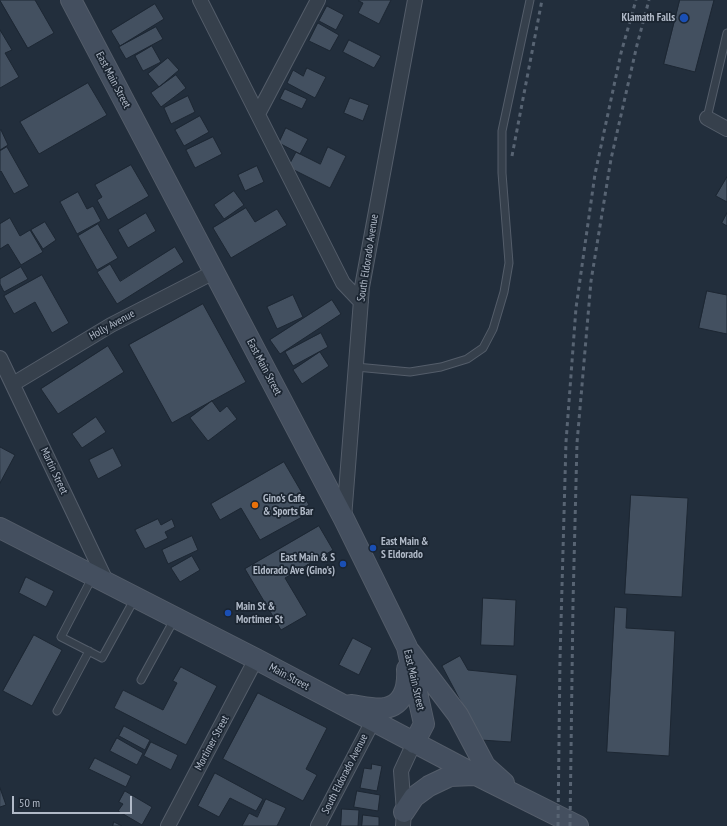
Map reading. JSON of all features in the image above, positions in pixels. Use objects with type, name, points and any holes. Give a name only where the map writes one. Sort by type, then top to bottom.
[{"type":"street","name":"East Main Street","points":[[71,0],[344,519],[407,647],[424,724],[414,743]]},
{"type":"street","points":[[200,0],[343,284],[361,302]]},
{"type":"street","points":[[258,114],[318,0]]},
{"type":"street","name":"South Eldorado Avenue","points":[[344,519],[362,287],[415,0]]},
{"type":"street","points":[[707,118],[727,128]]},
{"type":"street","name":"Holly Avenue","points":[[13,384],[111,325],[214,272]]},
{"type":"street","name":"Martin Street","points":[[0,358],[100,580]]},
{"type":"street","name":"Main Street","points":[[0,528],[256,659],[520,798],[578,826]]},
{"type":"street","points":[[341,704],[384,709],[396,704],[403,695],[408,681],[407,647]]},
{"type":"street","points":[[407,647],[458,715],[485,766],[520,798]]},
{"type":"street","name":"Mortimer Street","points":[[168,826],[256,659]]},
{"type":"street","name":"South Eldorado Avenue","points":[[318,826],[373,721]]},
{"type":"street","points":[[403,819],[401,771],[414,743]]},
{"type":"street","points":[[403,819],[414,797],[429,786],[450,776],[476,775]]},
{"type":"lane","points":[[356,367],[410,372],[441,367],[467,359],[483,348],[493,329],[504,292],[509,263],[502,173],[502,131],[530,0]]},
{"type":"lane","points":[[707,118],[727,33]]},
{"type":"lane","points":[[100,580],[61,637],[102,658],[136,598]]},
{"type":"lane","points":[[140,680],[175,618]]},
{"type":"lane","points":[[57,711],[88,651]]},
{"type":"building","points":[[0,0],[35,0],[54,33],[28,48]]},
{"type":"building","points":[[391,0],[379,24],[358,13],[363,3],[359,1]]},
{"type":"building","points":[[680,0],[714,0],[695,72],[664,64]]},
{"type":"building","points":[[155,4],[164,19],[120,46],[111,31]]},
{"type":"building","points":[[327,6],[344,15],[336,30],[319,21]]},
{"type":"building","points":[[318,23],[339,35],[330,51],[309,41]]},
{"type":"building","points":[[156,27],[163,39],[126,59],[119,47]]},
{"type":"building","points":[[0,30],[12,50],[5,53],[19,77],[0,88]]},
{"type":"building","points":[[349,40],[381,56],[374,68],[343,52]]},
{"type":"building","points":[[152,46],[161,62],[143,71],[135,56]]},
{"type":"building","points":[[168,58],[179,70],[159,87],[148,74]]},
{"type":"building","points":[[307,68],[326,77],[315,98],[287,83],[293,70],[303,76]]},
{"type":"building","points":[[176,75],[186,88],[161,107],[151,93]]},
{"type":"building","points":[[88,83],[107,115],[39,154],[20,122]]},
{"type":"building","points":[[285,89],[307,99],[302,109],[280,99]]},
{"type":"building","points":[[188,96],[195,112],[171,124],[164,108]]},
{"type":"building","points":[[350,98],[369,105],[363,121],[344,113]]},
{"type":"building","points":[[200,116],[209,132],[184,146],[175,130]]},
{"type":"building","points":[[286,128],[308,139],[300,154],[279,143]]},
{"type":"building","points":[[1,130],[8,145],[0,150],[0,131]]},
{"type":"building","points":[[213,137],[222,154],[195,168],[186,150]]},
{"type":"building","points":[[7,147],[29,186],[14,194],[1,171],[0,172],[0,151]]},
{"type":"building","points":[[328,147],[346,156],[330,188],[288,167],[296,152],[320,164]]},
{"type":"building","points":[[131,165],[149,196],[108,220],[97,200],[102,197],[95,185]]},
{"type":"building","points":[[257,166],[264,182],[245,191],[238,175]]},
{"type":"building","points":[[727,177],[727,202],[716,196]]},
{"type":"building","points":[[234,191],[244,205],[224,219],[214,205]]},
{"type":"building","points":[[78,192],[87,209],[93,206],[101,221],[77,234],[60,202]]},
{"type":"building","points":[[246,208],[255,222],[277,209],[287,225],[231,258],[213,228]]},
{"type":"building","points":[[146,213],[156,231],[128,248],[118,230]]},
{"type":"building","points":[[727,213],[727,226],[722,223]]},
{"type":"building","points":[[10,218],[20,236],[30,230],[43,252],[21,265],[8,244],[0,249],[0,224]]},
{"type":"building","points":[[45,222],[56,240],[43,249],[31,230]]},
{"type":"building","points":[[98,224],[118,258],[97,270],[78,236]]},
{"type":"building","points":[[175,247],[184,262],[117,304],[97,272],[110,264],[120,281]]},
{"type":"building","points":[[21,267],[28,279],[4,292],[0,284],[0,279]]},
{"type":"building","points":[[42,275],[69,323],[52,333],[35,302],[14,314],[4,296]]},
{"type":"building","points":[[707,291],[727,295],[727,334],[699,328]]},
{"type":"building","points":[[293,295],[303,317],[277,329],[267,307]]},
{"type":"building","points":[[332,300],[341,314],[280,354],[270,340]]},
{"type":"building","points":[[203,304],[246,382],[172,423],[129,345]]},
{"type":"building","points":[[321,333],[328,347],[293,366],[285,352]]},
{"type":"building","points":[[108,346],[124,372],[58,414],[41,389]]},
{"type":"building","points":[[320,352],[329,366],[302,384],[293,370]]},
{"type":"building","points":[[212,401],[220,412],[227,406],[237,419],[208,441],[190,418]]},
{"type":"building","points":[[96,417],[106,432],[82,448],[72,434]]},
{"type":"building","points":[[0,447],[15,455],[0,483]]},
{"type":"building","points":[[113,448],[122,466],[98,479],[89,460]]},
{"type":"building","points":[[284,462],[309,505],[298,511],[302,517],[260,540],[241,508],[220,520],[211,504]]},
{"type":"building","points":[[631,495],[688,498],[682,597],[625,594]]},
{"type":"building","points":[[158,519],[161,525],[172,519],[175,527],[165,532],[168,538],[145,549],[135,530]]},
{"type":"building","points":[[319,526],[333,550],[285,578],[307,615],[281,630],[245,569]]},
{"type":"building","points":[[192,536],[198,550],[168,564],[162,550]]},
{"type":"building","points":[[192,556],[200,570],[180,582],[171,568]]},
{"type":"building","points":[[26,577],[54,591],[46,607],[19,593]]},
{"type":"building","points":[[483,598],[516,600],[514,646],[481,645]]},
{"type":"building","points":[[615,607],[627,608],[626,628],[675,631],[669,756],[607,752]]},
{"type":"building","points":[[34,635],[62,650],[32,706],[3,691]]},
{"type":"building","points":[[353,638],[372,648],[359,675],[339,665]]},
{"type":"building","points":[[460,656],[468,670],[517,675],[511,742],[481,740],[442,666]]},
{"type":"building","points":[[181,667],[217,686],[186,745],[114,708],[123,690],[163,710],[177,683],[173,681]]},
{"type":"building","points":[[258,693],[327,728],[306,769],[317,775],[303,801],[223,759]]},
{"type":"building","points":[[124,726],[150,740],[145,750],[119,736]]},
{"type":"building","points":[[117,738],[143,753],[137,765],[110,751]]},
{"type":"building","points":[[151,742],[178,755],[171,770],[144,756]]},
{"type":"building","points":[[95,758],[131,776],[126,787],[89,769]]},
{"type":"building","points":[[372,764],[382,766],[377,791],[360,788],[364,768],[371,769]]},
{"type":"building","points":[[215,773],[263,799],[256,811],[230,798],[219,817],[198,806]]},
{"type":"building","points":[[0,788],[6,805],[0,807]]},
{"type":"building","points":[[125,791],[152,807],[142,825],[118,811],[123,804],[119,802]]},
{"type":"building","points":[[357,791],[380,795],[378,811],[354,807]]},
{"type":"building","points":[[266,799],[286,808],[277,826],[242,826],[249,813],[257,817]]},
{"type":"building","points":[[342,809],[359,810],[358,826],[341,826]]},
{"type":"building","points":[[363,815],[379,817],[379,826],[362,826]]},
{"type":"building","points":[[114,822],[122,826],[113,826]]},
{"type":"railway","points":[[512,156],[542,0]]},
{"type":"railway","points":[[558,826],[560,659],[566,442],[576,308],[595,174],[621,53],[636,0]]},
{"type":"railway","points":[[570,826],[577,443],[591,281],[611,159],[637,45],[649,0]]},
{"type":"place","name":"Klamath Falls","points":[[684,18]]},
{"type":"place","name":"Gino's Cafe & Sports Bar","points":[[255,505]]},
{"type":"place","name":"East Main & S Eldorado","points":[[373,548]]},
{"type":"place","name":"East Main & S Eldorado Ave (Gino's)","points":[[343,564]]},
{"type":"place","name":"Main St & Mortimer St","points":[[228,613]]}]
